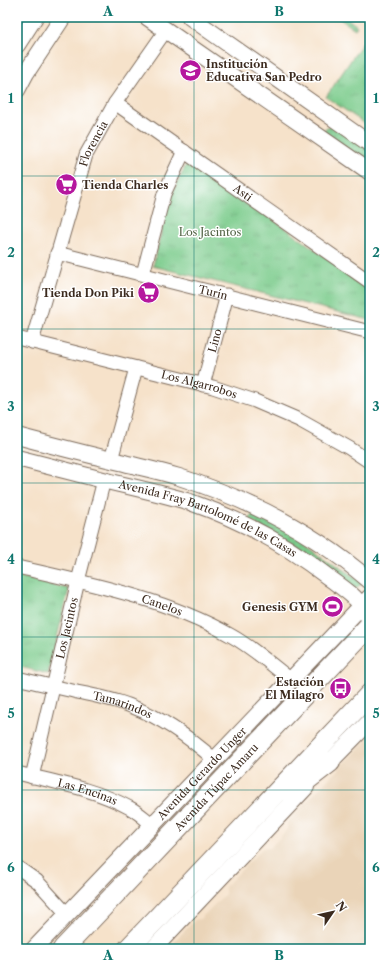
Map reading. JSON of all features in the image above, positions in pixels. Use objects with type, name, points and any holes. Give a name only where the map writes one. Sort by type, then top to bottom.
[{"type":"main road","name":"Avenida Túpac Amaru","points":[[62,949],[370,624]]},
{"type":"main road","points":[[128,949],[370,694]]},
{"type":"main road","points":[[243,828],[330,762]]},
{"type":"street","points":[[19,37],[35,17]]},
{"type":"street","points":[[17,90],[26,73],[64,17]]},
{"type":"street","points":[[147,17],[370,172]]},
{"type":"street","points":[[190,17],[370,144]]},
{"type":"street","name":"Florencia","points":[[32,342],[86,155],[115,103],[166,30]]},
{"type":"street","name":"Asti","points":[[115,103],[370,282]]},
{"type":"street","points":[[308,129],[322,109]]},
{"type":"street","points":[[143,274],[164,194],[184,151]]},
{"type":"street","name":"Turín","points":[[57,253],[370,332]]},
{"type":"street","name":"Lino","points":[[202,385],[227,295]]},
{"type":"street","name":"Los Algarrobos","points":[[17,338],[202,385],[255,401],[300,420],[349,448],[370,462]]},
{"type":"street","points":[[111,460],[136,368]]},
{"type":"street","name":"Avenida Fray Bartolomé de las Casas","points":[[17,436],[177,476],[210,487],[273,516],[302,533],[323,546],[370,581]]},
{"type":"street","name":"Avenida Fray Bartolomé de las Casas","points":[[17,458],[190,503],[234,520],[271,539],[295,554],[346,591],[366,602],[370,624]]},
{"type":"street","name":"Los Jacintos","points":[[32,777],[78,581],[104,480]]},
{"type":"street","points":[[234,520],[242,501]]},
{"type":"street","name":"Canelos","points":[[17,566],[154,602],[184,613],[230,635],[257,653],[291,680]]},
{"type":"street","name":"Avenida Gerardo Unger","points":[[34,949],[366,602]]},
{"type":"street","name":"Tamarindos","points":[[17,678],[112,699],[149,714],[184,734],[215,760]]},
{"type":"street","points":[[153,949],[370,721]]},
{"type":"street","name":"Las Encinas","points":[[17,773],[96,793],[130,808],[152,824]]},
{"type":"street","points":[[17,867],[37,881],[67,914]]},
{"type":"shaded area","points":[[370,736],[370,949],[167,949],[195,920],[200,919],[225,894],[225,887],[263,848],[270,848],[287,830],[287,822]]},
{"type":"green space","points":[[337,17],[345,17],[357,26],[355,29]]},
{"type":"green space","points":[[370,32],[370,127],[326,97]]},
{"type":"green space","points":[[335,124],[370,149],[370,165],[322,131]]},
{"type":"green space","name":"Los Jacintos","points":[[189,159],[370,289],[370,320],[153,266],[169,200]]},
{"type":"green space","points":[[254,514],[303,539],[362,583],[356,589],[250,520],[250,517]]},
{"type":"green space","points":[[17,576],[69,589],[48,674],[17,666]]},
{"type":"place","name":"Institución Educativa San Pedro","points":[[190,70]]},
{"type":"place","name":"Tienda Charles","points":[[66,185]]},
{"type":"place","name":"Tienda Don Piki","points":[[149,293]]},
{"type":"place","name":"Genesis GYM","points":[[333,607]]},
{"type":"place","name":"Estación El Milagro","points":[[340,688]]}]
